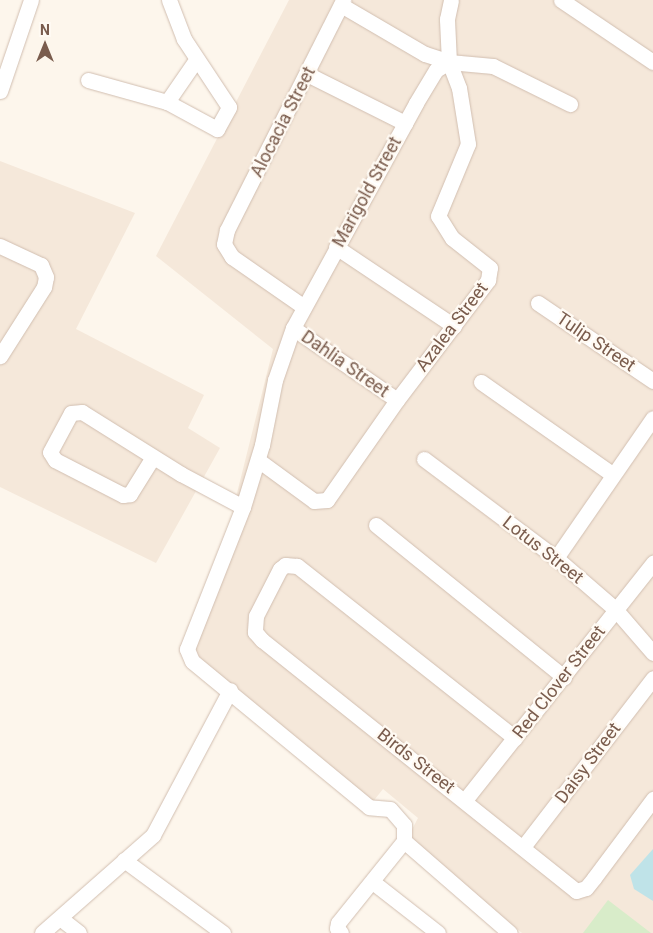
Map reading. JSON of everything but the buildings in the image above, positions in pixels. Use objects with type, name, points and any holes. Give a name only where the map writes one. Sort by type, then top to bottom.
[{"type":"street","points":[[0,91],[31,0]]},
{"type":"street","points":[[88,80],[167,102],[217,130],[229,108],[184,39],[169,0]]},
{"type":"street","points":[[449,62],[448,19],[452,0]]},
{"type":"street","points":[[561,0],[653,62]]},
{"type":"street","points":[[342,2],[425,54],[449,62],[493,66],[570,104]]},
{"type":"street","name":"Alocacia Street","points":[[304,307],[232,257],[224,244],[227,230],[308,74],[342,2]]},
{"type":"street","points":[[167,102],[196,60]]},
{"type":"street","name":"Marigold Street","points":[[404,841],[404,825],[396,814],[384,807],[369,807],[230,690],[192,661],[187,649],[243,507],[258,460],[276,380],[294,328],[431,77],[449,62]]},
{"type":"street","name":"Azalea Street","points":[[258,460],[307,496],[321,502],[333,493],[397,400],[454,326],[491,272],[443,229],[438,216],[468,144],[459,88],[449,62]]},
{"type":"street","points":[[308,74],[405,123]]},
{"type":"street","points":[[0,246],[41,264],[46,277],[44,287],[1,354]]},
{"type":"street","points":[[336,248],[454,326]]},
{"type":"street","name":"Tulip Street","points":[[538,303],[653,381]]},
{"type":"street","name":"Dahlia Street","points":[[294,328],[397,400]]},
{"type":"street","points":[[481,382],[612,474]]},
{"type":"street","points":[[154,457],[130,494],[123,495],[55,460],[50,452],[75,411],[82,412],[154,457],[243,507]]},
{"type":"street","points":[[556,558],[612,474],[653,418]]},
{"type":"street","name":"Lotus Street","points":[[424,459],[556,558],[615,609],[653,653]]},
{"type":"street","points":[[376,524],[564,678]]},
{"type":"street","name":"Red Clover Street","points":[[465,800],[564,678],[615,609],[653,563]]},
{"type":"street","name":"Birds Street","points":[[515,738],[297,566],[285,565],[280,569],[256,616],[255,632],[576,890],[586,888],[653,799]]},
{"type":"street","name":"Daisy Street","points":[[523,847],[653,678]]},
{"type":"street","points":[[42,933],[158,828],[230,690]]},
{"type":"street","points":[[341,933],[336,928],[338,923],[374,883],[404,841],[510,933]]},
{"type":"street","points":[[124,860],[222,933]]},
{"type":"street","points":[[374,883],[438,933]]},
{"type":"street","points":[[60,918],[79,933]]},
{"type":"shaded area","points":[[289,0],[653,0],[653,933],[522,933],[408,837],[418,818],[383,789],[371,804],[192,652],[248,512],[236,497],[273,349],[156,256]]},
{"type":"shaded area","points":[[0,161],[135,213],[76,329],[204,395],[188,428],[220,448],[156,563],[0,487]]},
{"type":"green space","points":[[608,900],[651,933],[583,933]]},
{"type":"water","points":[[653,849],[653,901],[634,889],[630,875]]}]
